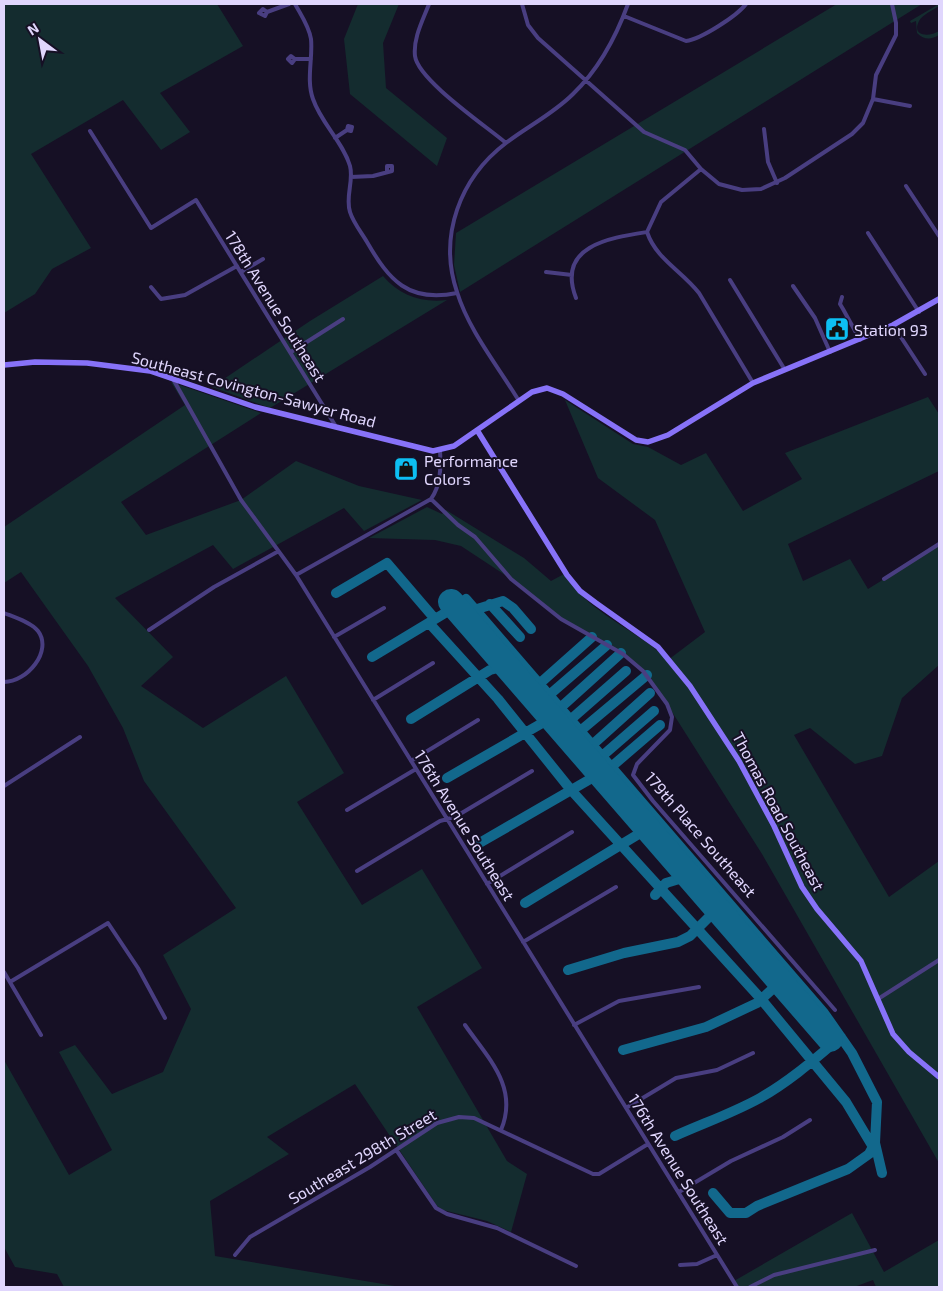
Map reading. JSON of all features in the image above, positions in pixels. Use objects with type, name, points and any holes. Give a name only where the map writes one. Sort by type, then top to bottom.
[{"type":"street","points":[[267,12],[289,4]]},
{"type":"street","points":[[296,4],[310,34],[313,100],[348,162],[351,176],[350,212],[383,270],[396,282],[415,292],[431,296],[457,293]]},
{"type":"street","points":[[429,4],[418,33],[415,50],[416,62],[424,75],[506,143]]},
{"type":"street","points":[[522,4],[528,25],[537,37],[644,132],[685,150],[701,169],[719,184],[732,189],[761,188],[777,183],[852,134],[866,118],[873,99],[876,74],[897,29],[892,4]]},
{"type":"street","points":[[519,400],[472,324],[457,293],[452,268],[450,242],[456,212],[469,183],[478,170],[506,143],[549,115],[587,80],[615,37],[628,4]]},
{"type":"street","points":[[624,16],[686,41],[696,38],[737,12],[746,4]]},
{"type":"street","points":[[295,59],[310,59]]},
{"type":"street","points":[[873,99],[910,106]]},
{"type":"street","points":[[764,129],[768,162],[777,183]]},
{"type":"street","points":[[335,138],[347,130]]},
{"type":"street","name":"178th Avenue Southeast","points":[[90,131],[151,228],[196,200],[335,426]]},
{"type":"street","points":[[701,169],[661,202],[647,232],[654,249],[689,281],[699,293],[753,383]]},
{"type":"street","points":[[351,176],[378,176],[387,171]]},
{"type":"street","points":[[906,186],[939,236]]},
{"type":"street","points":[[576,298],[572,287],[572,275],[576,261],[602,240],[647,232]]},
{"type":"street","points":[[868,232],[919,312]]},
{"type":"street","points":[[241,272],[263,259]]},
{"type":"street","points":[[151,287],[161,299],[185,294],[237,266]]},
{"type":"street","points":[[546,272],[572,275]]},
{"type":"street","points":[[730,280],[785,370]]},
{"type":"street","points":[[793,286],[815,318],[830,352]]},
{"type":"street","points":[[842,297],[840,304],[842,309],[860,340]]},
{"type":"street","name":"Southeast Covington-Sawyer Road","points":[[4,365],[35,362],[104,364],[172,377],[255,407],[426,450],[440,450],[454,446],[519,400],[538,389],[552,389],[636,440],[648,442],[668,435],[753,383],[893,325],[919,312],[939,298]]},
{"type":"street","points":[[291,352],[343,320]]},
{"type":"street","points":[[893,325],[925,374]]},
{"type":"street","name":"176th Avenue Southeast","points":[[172,377],[241,500],[296,576],[738,1287]]},
{"type":"street","name":"Thomas Road Southeast","points":[[478,430],[567,575],[580,591],[663,652],[690,686],[739,761],[774,826],[802,887],[818,910],[861,961],[893,1034],[909,1052],[939,1077]]},
{"type":"street","points":[[296,576],[431,499],[436,490],[439,476],[440,450]]},
{"type":"street","name":"179th Place Southeast","points":[[431,499],[458,525],[475,537],[516,583],[561,619],[621,653],[643,671],[667,704],[672,717],[670,730],[637,764],[633,775],[653,801],[836,1010]]},
{"type":"street","points":[[884,579],[939,544]]},
{"type":"street","points":[[149,630],[214,587],[277,552]]},
{"type":"street","points":[[334,637],[384,608]]},
{"type":"street","points":[[4,613],[36,628],[41,635],[39,656],[30,673],[19,679],[4,682]]},
{"type":"street","points":[[373,700],[433,663]]},
{"type":"street","points":[[411,761],[478,720]]},
{"type":"street","points":[[4,786],[80,737]]},
{"type":"street","points":[[347,810],[416,769]]},
{"type":"street","points":[[357,871],[440,821],[447,820],[532,771]]},
{"type":"street","points":[[487,884],[572,832]]},
{"type":"street","points":[[523,942],[616,887]]},
{"type":"street","points":[[10,982],[108,923],[138,968],[165,1018]]},
{"type":"street","points":[[878,999],[939,960]]},
{"type":"street","points":[[4,972],[41,1035]]},
{"type":"street","points":[[574,1024],[619,1001],[699,986]]},
{"type":"street","points":[[465,1025],[504,1083],[508,1113],[501,1130]]},
{"type":"street","points":[[626,1108],[676,1078],[717,1070],[753,1053]]},
{"type":"street","name":"Southeast 298th Street","points":[[235,1255],[250,1237],[397,1151],[436,1123],[459,1117],[474,1118],[534,1148],[593,1174],[599,1174],[648,1144]]},
{"type":"street","points":[[679,1192],[732,1161],[783,1137],[810,1120]]},
{"type":"street","points":[[397,1151],[436,1208],[447,1214],[497,1228],[576,1266]]},
{"type":"street","points":[[750,1287],[774,1275],[836,1258],[875,1250]]},
{"type":"street","points":[[680,1265],[697,1264],[717,1255]]},
{"type":"green space","points":[[4,4],[217,4],[243,46],[160,93],[190,132],[161,150],[123,100],[31,154],[91,248],[52,269],[35,294],[4,313]]},
{"type":"green space","points":[[358,4],[399,4],[383,43],[386,88],[447,138],[437,166],[350,94],[344,39]]},
{"type":"green space","points":[[837,4],[922,4],[460,292],[454,265],[456,233]]},
{"type":"green space","points":[[939,4],[939,6],[920,19],[917,30],[919,33],[927,35],[939,31],[939,35],[933,38],[922,37],[917,33],[916,21],[911,23],[910,21]]},
{"type":"green space","points":[[383,276],[397,289],[412,297],[438,301],[447,300],[270,408],[212,387],[310,321]]},
{"type":"green space","points":[[171,382],[261,413],[121,502],[146,535],[241,500],[296,461],[359,486],[422,500],[364,531],[344,508],[233,569],[213,545],[115,598],[173,657],[141,686],[203,728],[286,676],[344,773],[297,802],[362,905],[422,869],[482,968],[417,1007],[507,1161],[527,1174],[511,1232],[487,1221],[443,1210],[437,1206],[355,1084],[267,1137],[289,1154],[210,1201],[215,1256],[401,1287],[64,1287],[57,1274],[15,1267],[4,1247],[4,1060],[69,1175],[112,1150],[59,1052],[75,1045],[112,1094],[163,1072],[191,1009],[163,955],[236,908],[144,781],[123,728],[88,666],[21,572],[4,583],[4,527],[185,405]]},
{"type":"green space","points":[[928,397],[939,414],[939,471],[788,544],[803,581],[850,559],[868,589],[939,545],[939,665],[902,698],[882,756],[855,764],[810,728],[794,735],[889,897],[939,861],[939,1163],[762,854],[667,704],[643,671],[621,653],[561,619],[511,579],[461,546],[435,540],[369,538],[427,507],[442,514],[446,510],[524,558],[551,581],[564,574],[586,600],[668,660],[705,632],[655,520],[598,478],[565,400],[633,444],[648,447],[681,465],[706,453],[743,511],[802,479],[785,453]]},
{"type":"green space","points":[[852,1213],[884,1272],[939,1240],[939,1287],[876,1287],[873,1280],[854,1287],[737,1287],[734,1281]]},
{"type":"taxiway","points":[[336,593],[387,563],[435,619]]},
{"type":"taxiway","points":[[372,657],[466,599],[824,1013],[815,1022]]},
{"type":"taxiway","points":[[474,610],[503,601],[513,608],[531,629]]},
{"type":"taxiway","points":[[490,604],[520,637]]},
{"type":"taxiway","points":[[429,623],[498,699],[571,790],[761,999],[846,1102],[873,1147]]},
{"type":"taxiway","points":[[538,685],[592,637]]},
{"type":"taxiway","points":[[548,696],[607,645]]},
{"type":"taxiway","points":[[559,709],[621,653]]},
{"type":"taxiway","points":[[411,719],[490,670],[506,666]]},
{"type":"taxiway","points":[[569,721],[626,671]]},
{"type":"taxiway","points":[[579,732],[647,675]]},
{"type":"taxiway","points":[[522,684],[531,676]]},
{"type":"taxiway","points":[[591,746],[650,693]]},
{"type":"taxiway","points":[[601,757],[654,711]]},
{"type":"taxiway","points":[[447,778],[551,718]]},
{"type":"taxiway","points":[[610,768],[660,725]]},
{"type":"taxiway","points":[[476,845],[599,774]]},
{"type":"taxiway","points":[[619,780],[621,799]]},
{"type":"taxiway","points":[[525,903],[647,829]]},
{"type":"taxiway","points":[[655,895],[666,883],[689,876]]},
{"type":"taxiway","points":[[568,970],[624,953],[678,942],[690,936],[725,901]]},
{"type":"taxiway","points":[[623,1050],[706,1027],[757,1003],[789,974]]},
{"type":"taxiway","points":[[713,1193],[730,1213],[746,1213],[757,1206],[848,1169],[869,1154],[875,1143],[877,1102],[852,1053],[824,1013]]},
{"type":"taxiway","points":[[675,1136],[760,1098],[792,1077],[841,1037]]},
{"type":"taxiway","points":[[875,1143],[882,1173]]},
{"type":"runway","points":[[451,602],[830,1039]]},
{"type":"place","name":"Station 93","points":[[837,329]]},
{"type":"place","name":"Performance Colors","points":[[406,469]]}]
